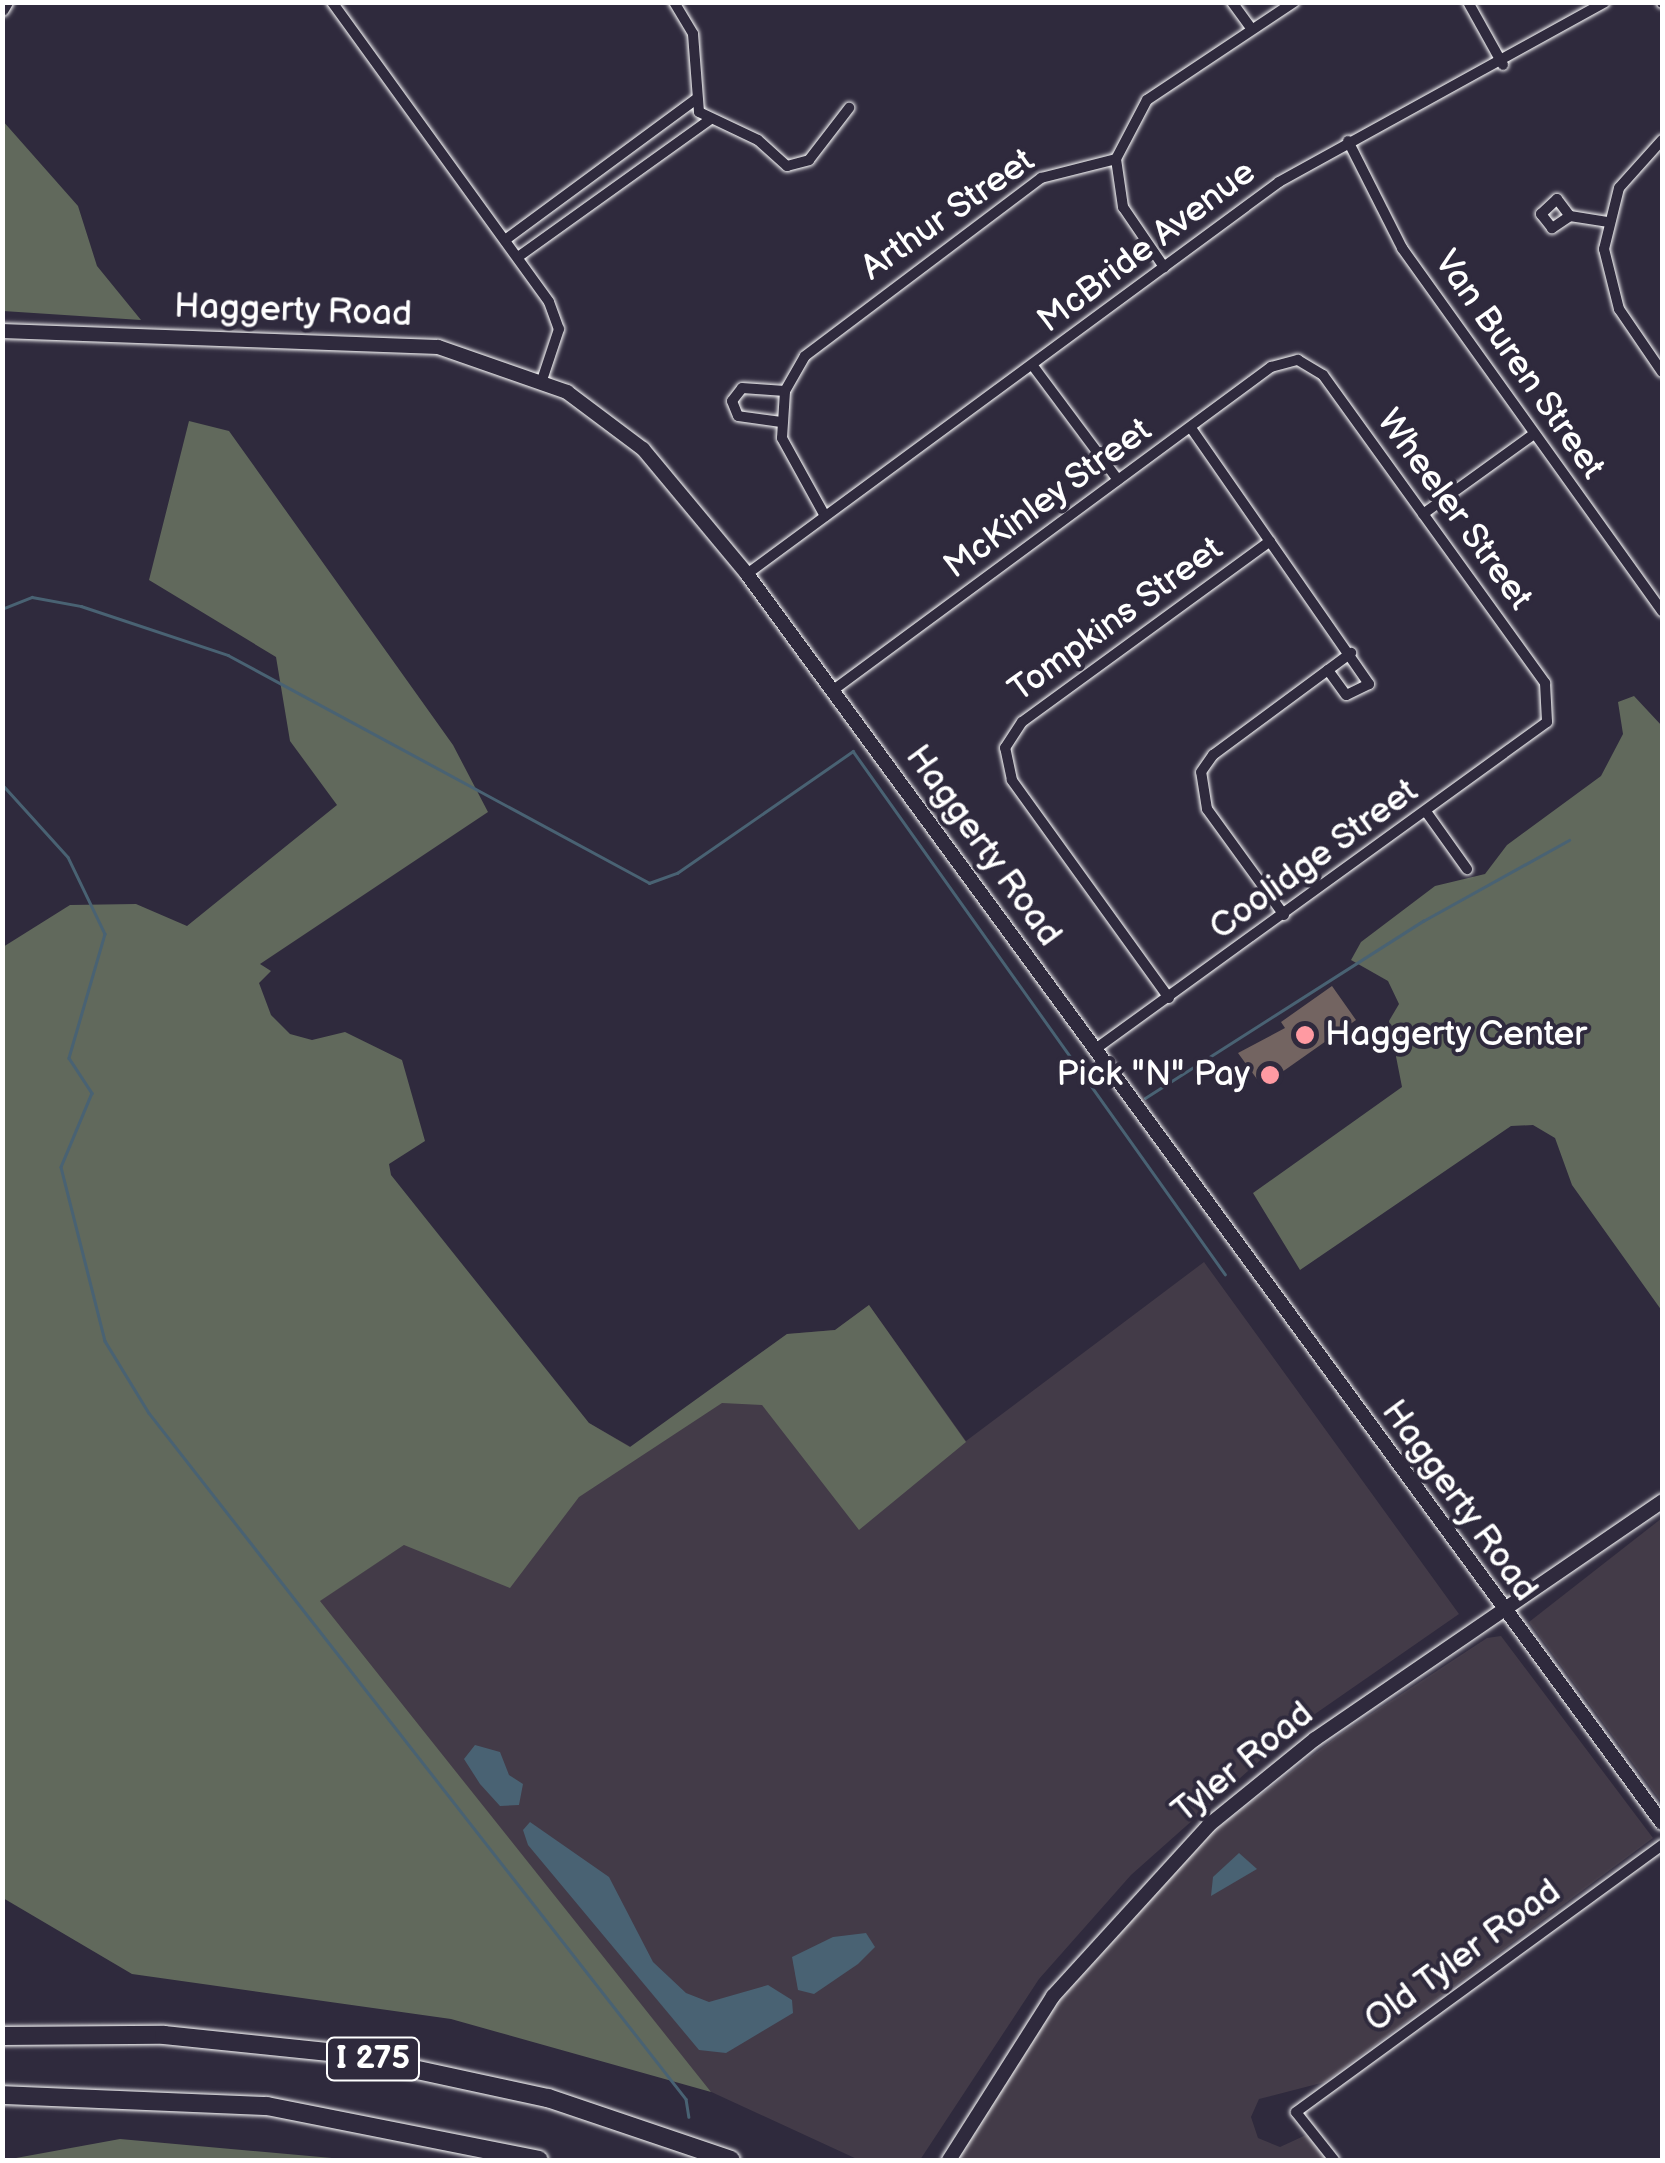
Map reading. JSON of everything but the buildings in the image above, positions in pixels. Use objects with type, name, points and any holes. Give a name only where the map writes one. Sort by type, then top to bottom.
[{"type":"highway","name":"I 275","points":[[2,2036],[164,2035],[339,2053],[548,2098],[731,2160]]},
{"type":"highway","name":"I 275","points":[[2,2094],[267,2106],[539,2160]]},
{"type":"main road","points":[[2,9],[6,2]]},
{"type":"main road","name":"Haggerty Road","points":[[2,331],[368,338],[462,352],[542,380],[643,449],[746,574],[1504,1614],[1662,1822]]},
{"type":"main road","name":"Tyler Road","points":[[949,2160],[1053,1996],[1171,1861],[1287,1760],[1504,1614],[1662,1501]]},
{"type":"street","points":[[332,2],[518,257],[559,329],[542,380]]},
{"type":"street","points":[[674,2],[693,34],[696,99],[707,117],[792,167],[809,160],[849,108]]},
{"type":"street","points":[[1232,2],[1250,27]]},
{"type":"street","points":[[1164,266],[1124,207],[1116,159],[1146,100],[1250,27],[1294,2]]},
{"type":"street","points":[[1468,2],[1503,65]]},
{"type":"street","name":"McBride Avenue","points":[[746,574],[1034,366],[1164,266],[1348,141],[1503,65],[1605,2]]},
{"type":"street","points":[[505,240],[696,99]]},
{"type":"street","points":[[518,257],[707,117]]},
{"type":"street","points":[[1662,140],[1630,171],[1606,222],[1614,298],[1662,372]]},
{"type":"street","name":"Van Buren Street","points":[[1348,141],[1402,248],[1662,611]]},
{"type":"street","name":"Arthur Street","points":[[825,516],[793,470],[780,422],[786,390],[812,348],[1041,178],[1116,159]]},
{"type":"street","points":[[1570,216],[1606,222]]},
{"type":"street","name":"McKinley Street","points":[[832,691],[1272,367],[1298,360]]},
{"type":"street","name":"Wheeler Street","points":[[1298,360],[1324,375],[1545,683],[1551,704]]},
{"type":"street","points":[[1034,366],[1118,480]]},
{"type":"street","points":[[780,422],[738,416],[732,401],[742,388],[786,390]]},
{"type":"street","points":[[1191,428],[1367,676],[1361,692],[1346,695],[1328,670]]},
{"type":"street","points":[[1423,514],[1534,434]]},
{"type":"street","name":"Tompkins Street","points":[[1170,998],[1012,780],[1005,751],[1022,722],[1270,541]]},
{"type":"street","points":[[1284,915],[1207,809],[1199,778],[1213,754],[1352,653]]},
{"type":"street","name":"Coolidge Street","points":[[1094,1050],[1536,737],[1551,704]]},
{"type":"street","points":[[1427,813],[1467,869]]},
{"type":"street","name":"Old Tyler Road","points":[[1334,2160],[1296,2112],[1662,1845]]},
{"type":"shaded area","points":[[1204,1262],[1459,1614],[1302,1723],[1131,1875],[1039,1979],[920,2160],[859,2160],[707,2090],[319,1601],[589,1423],[631,1447],[787,1334],[835,1330],[869,1305],[966,1441]]},
{"type":"shaded area","points":[[1662,1518],[1662,1803],[1529,1622]]},
{"type":"shaded area","points":[[1501,1636],[1653,1838],[1325,2082],[1259,2099],[1251,2117],[1258,2138],[1280,2147],[1306,2135],[1328,2160],[955,2160],[1067,1987],[1199,1842],[1342,1733],[1487,1638]]},
{"type":"green space","points":[[2,120],[78,206],[97,266],[141,320],[3,311]]},
{"type":"green space","points":[[189,421],[229,431],[453,745],[488,812],[260,964],[271,971],[259,983],[271,1015],[290,1034],[312,1040],[345,1032],[402,1060],[425,1141],[389,1164],[391,1175],[589,1423],[630,1447],[787,1334],[835,1330],[869,1305],[966,1442],[859,1530],[762,1405],[722,1403],[579,1497],[510,1588],[404,1545],[320,1601],[711,2092],[451,2019],[132,1974],[3,1898],[3,947],[70,905],[136,904],[187,926],[337,805],[290,741],[276,657],[149,580]]},
{"type":"green space","points":[[1634,696],[1662,726],[1662,1311],[1572,1185],[1555,1138],[1533,1125],[1511,1126],[1300,1270],[1253,1193],[1402,1087],[1389,1021],[1399,1004],[1388,981],[1351,960],[1361,942],[1435,886],[1485,874],[1507,845],[1601,776],[1623,734],[1618,702]]},
{"type":"green space","points":[[120,2139],[343,2159],[348,2160],[5,2160]]},
{"type":"water","points":[[475,1745],[500,1752],[509,1775],[523,1784],[519,1805],[500,1806],[480,1784],[464,1759]]},
{"type":"water","points":[[530,1822],[609,1877],[653,1962],[686,1993],[709,2002],[768,1985],[792,2000],[793,2013],[726,2053],[699,2050],[528,1845],[523,1830]]},
{"type":"water","points":[[1239,1853],[1257,1869],[1211,1896],[1213,1877]]},
{"type":"water","points":[[866,1933],[875,1947],[858,1964],[814,1994],[798,1990],[792,1957],[833,1937]]},
{"type":"waterway","points":[[2,609],[32,597],[81,606],[228,655],[649,883],[677,873],[853,751],[1225,1274]]},
{"type":"waterway","points":[[2,784],[68,857],[105,934],[69,1058],[92,1093],[61,1167],[105,1341],[149,1413],[686,2099],[689,2117]]},
{"type":"waterway","points":[[1145,1098],[1423,921],[1569,840]]},
{"type":"place","name":"Haggerty Center","points":[[1305,1035]]},
{"type":"place","name":"Pick \"N\" Pay","points":[[1270,1075]]}]
